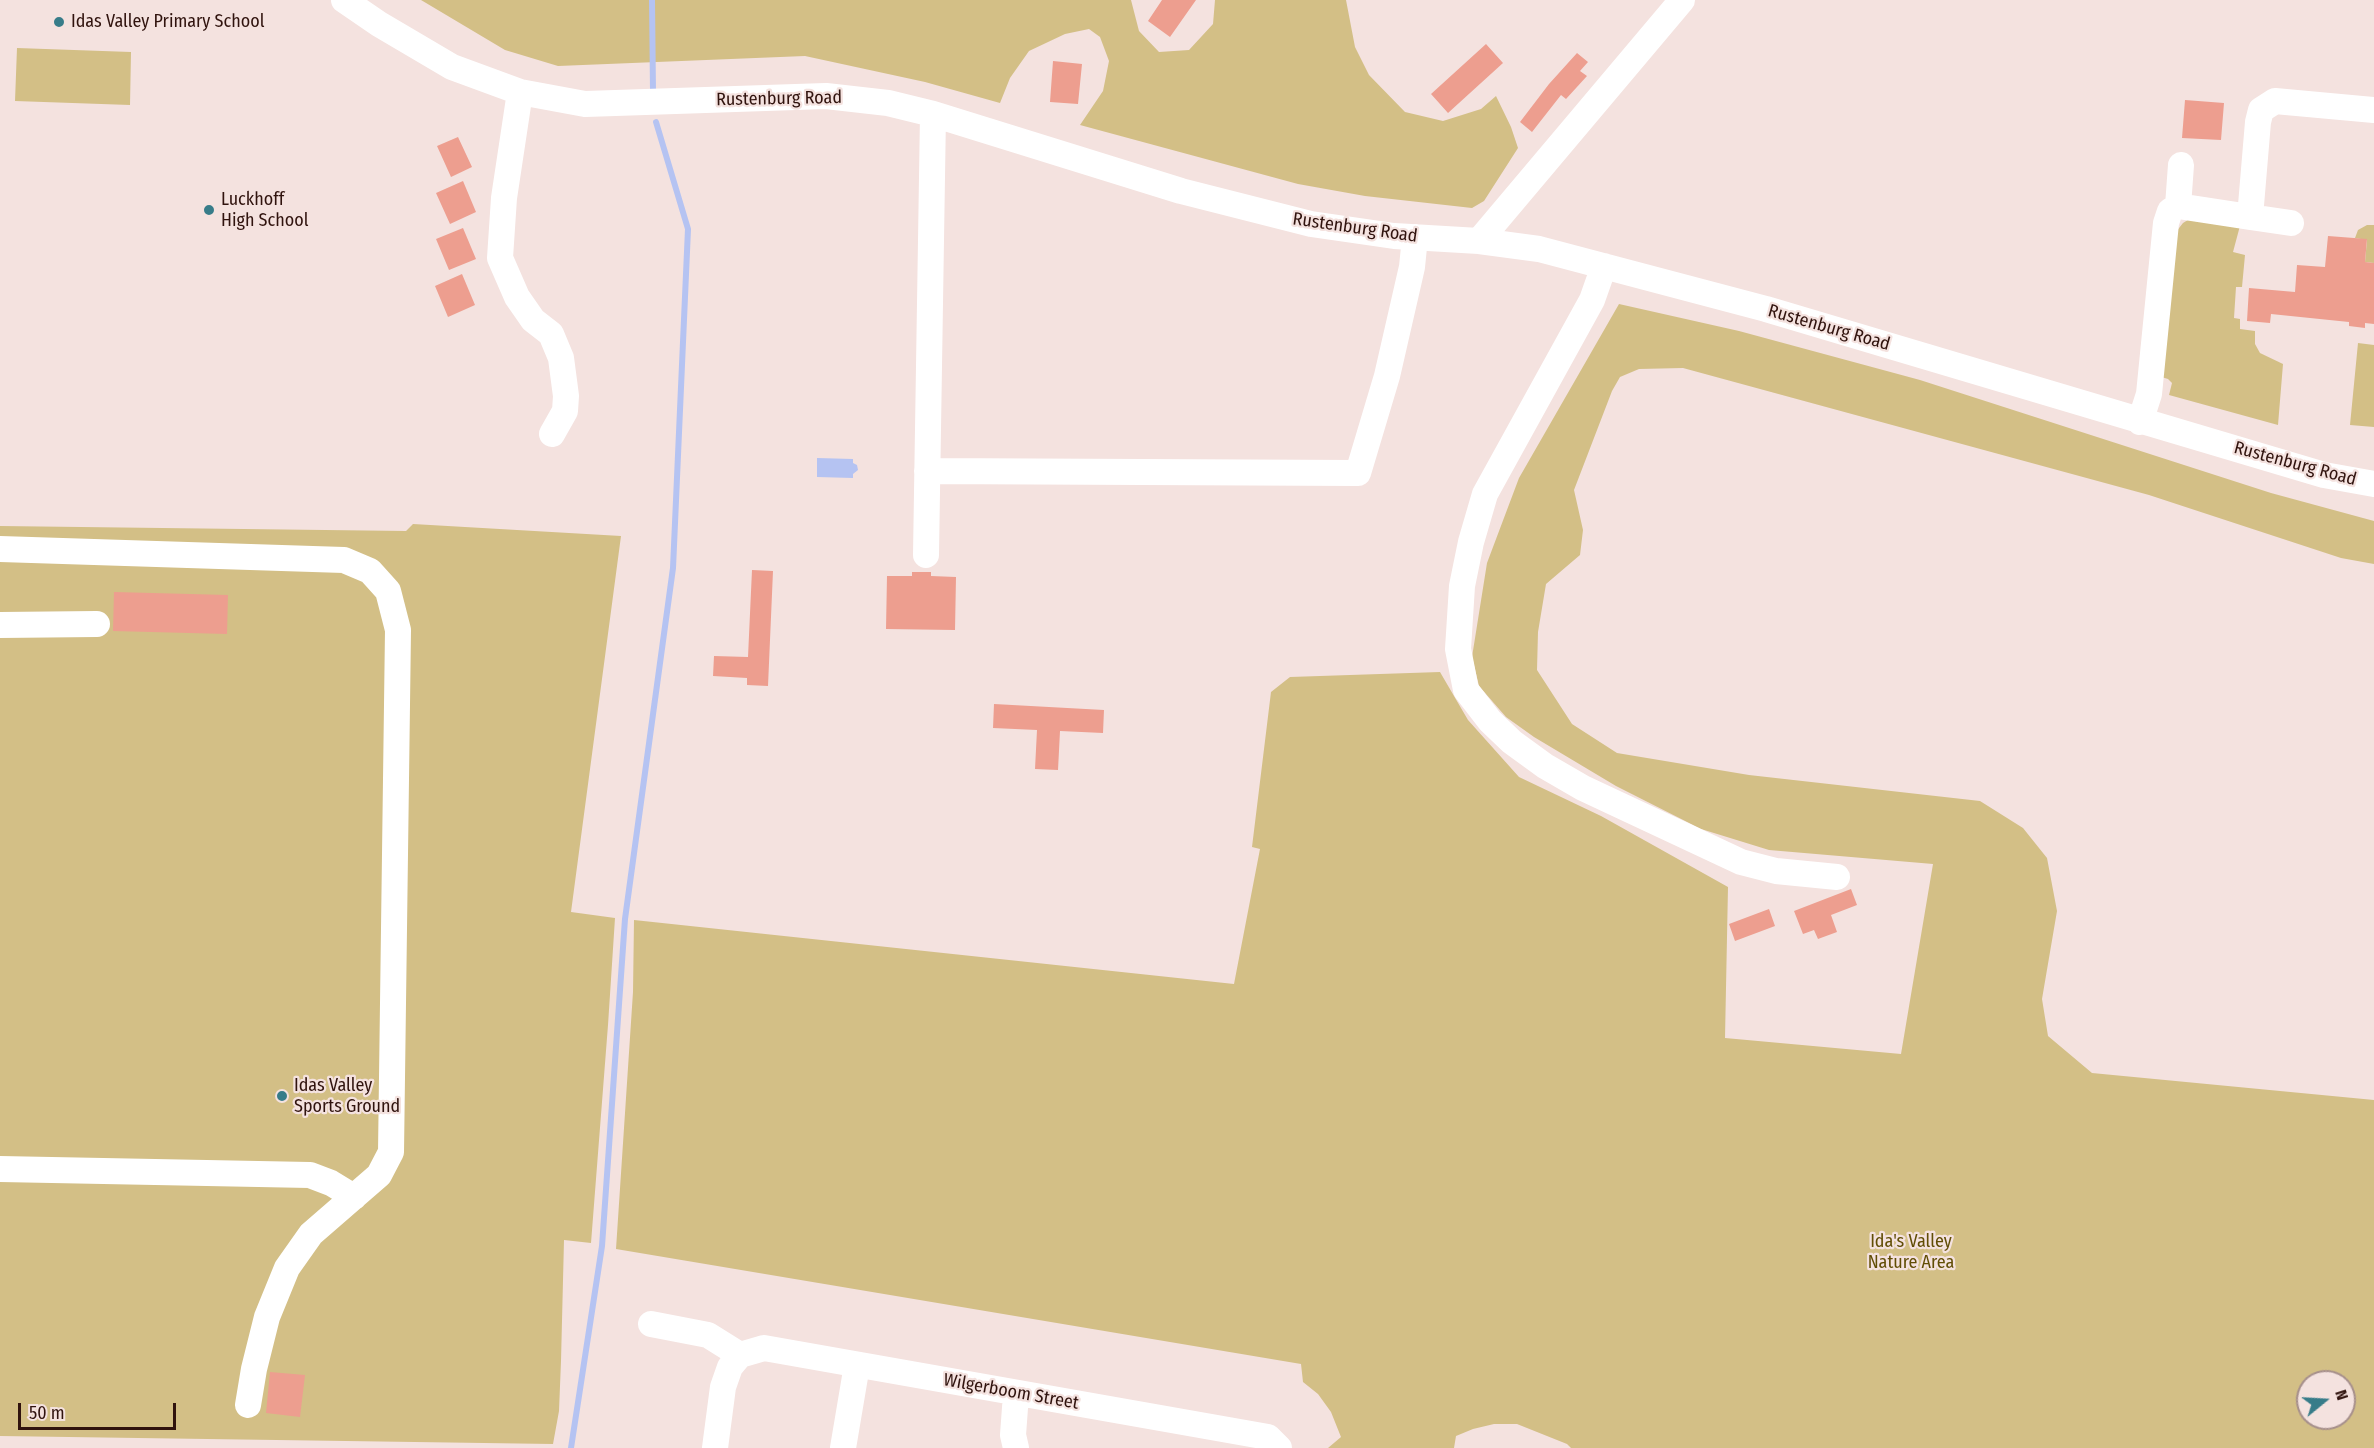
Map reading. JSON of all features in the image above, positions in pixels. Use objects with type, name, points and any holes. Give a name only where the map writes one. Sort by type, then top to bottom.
[{"type":"street","name":"Rustenburg Road","points":[[344,0],[379,24],[452,67],[520,92],[585,104],[826,96],[888,103],[933,114],[1181,191],[1300,221],[1415,237],[1479,241],[1539,249],[1766,309],[2324,475],[2374,484]]},
{"type":"street","points":[[1479,241],[1682,0]]},
{"type":"street","points":[[520,92],[504,198],[500,258],[517,297],[533,320],[551,334],[561,358],[566,396],[565,411],[552,434]]},
{"type":"street","points":[[2250,217],[2261,110],[2275,101],[2374,110]]},
{"type":"street","points":[[926,555],[933,114]]},
{"type":"street","points":[[2178,206],[2181,165]]},
{"type":"street","points":[[2140,422],[2149,394],[2166,223],[2170,211],[2178,206],[2291,223]]},
{"type":"street","points":[[927,471],[1358,473],[1387,376],[1412,267],[1415,237]]},
{"type":"street","points":[[1604,266],[1592,300],[1485,494],[1471,542],[1462,586],[1458,649],[1466,690],[1490,720],[1512,742],[1545,766],[1584,788],[1741,862],[1776,871],[1837,877]]},
{"type":"street","points":[[0,549],[344,560],[370,572],[388,591],[398,630],[392,1152],[379,1175],[311,1234],[287,1268],[267,1317],[248,1405]]},
{"type":"street","points":[[0,625],[97,624]]},
{"type":"street","points":[[0,1169],[310,1175],[331,1183],[354,1197]]},
{"type":"street","points":[[651,1324],[708,1335],[740,1355],[730,1367],[723,1387],[715,1448]]},
{"type":"street","name":"Wilgerboom Street","points":[[740,1355],[764,1348],[1268,1437],[1279,1448]]},
{"type":"street","points":[[843,1448],[857,1365]]},
{"type":"street","points":[[1009,1444],[1016,1394]]},
{"type":"green space","points":[[421,0],[1131,0],[1139,31],[1159,52],[1189,50],[1213,24],[1215,0],[1346,0],[1355,47],[1369,75],[1405,112],[1443,121],[1481,109],[1496,96],[1518,148],[1484,201],[1472,208],[1365,196],[1298,184],[1080,125],[1103,91],[1109,61],[1100,37],[1089,29],[1065,34],[1029,51],[1010,78],[1000,103],[925,82],[805,56],[558,66],[505,50]]},
{"type":"green space","points":[[17,48],[131,52],[130,105],[15,101]]},
{"type":"green space","points":[[2191,218],[2241,222],[2233,252],[2245,255],[2242,287],[2236,287],[2234,318],[2240,319],[2240,329],[2255,331],[2255,344],[2260,353],[2283,364],[2278,425],[2169,395],[2172,383],[2158,376],[2172,237],[2183,223]]},
{"type":"green space","points":[[2367,225],[2374,225],[2374,263],[2365,262],[2367,240],[2355,238],[2358,230]]},
{"type":"green space","name":"Ida's Valley Nature Area","points":[[1619,304],[1739,331],[1920,380],[2271,493],[2374,521],[2374,564],[2341,558],[2149,495],[1683,368],[1639,369],[1620,377],[1612,391],[1574,490],[1583,530],[1580,555],[1546,584],[1538,632],[1537,670],[1572,724],[1617,753],[1749,775],[1980,801],[2023,828],[2047,858],[2057,911],[2042,999],[2048,1036],[2092,1073],[2374,1100],[2374,1448],[1571,1448],[1567,1444],[1517,1424],[1494,1424],[1456,1436],[1454,1448],[1328,1448],[1341,1437],[1331,1412],[1318,1394],[1303,1382],[1301,1364],[616,1249],[633,992],[634,920],[1234,984],[1260,849],[1252,847],[1271,692],[1290,677],[1440,672],[1468,720],[1519,777],[1601,816],[1728,887],[1725,1038],[1901,1054],[1933,864],[1769,850],[1701,829],[1616,786],[1534,737],[1506,717],[1479,686],[1472,657],[1487,563],[1519,478]]},
{"type":"green space","points":[[2358,343],[2374,345],[2374,427],[2350,425]]},
{"type":"green space","name":"Idas Valley Sports Ground","points":[[413,524],[621,536],[571,912],[615,918],[608,1025],[591,1243],[564,1240],[559,1411],[553,1444],[0,1436],[0,526],[406,531]]},
{"type":"water","points":[[817,458],[853,459],[858,470],[853,474],[853,478],[817,477]]},
{"type":"building","points":[[1162,0],[1196,0],[1170,37],[1148,21]]},
{"type":"building","points":[[1486,44],[1503,63],[1448,113],[1431,94]]},
{"type":"building","points":[[1577,53],[1588,62],[1580,71],[1587,76],[1566,99],[1561,95],[1532,132],[1520,122],[1549,84]]},
{"type":"building","points":[[1053,61],[1082,64],[1078,104],[1050,102]]},
{"type":"building","points":[[2185,100],[2224,103],[2221,140],[2182,138]]},
{"type":"building","points":[[458,137],[472,167],[451,177],[437,146]]},
{"type":"building","points":[[463,181],[476,212],[450,224],[436,193]]},
{"type":"building","points":[[463,228],[476,259],[449,270],[436,239]]},
{"type":"building","points":[[2328,236],[2367,239],[2365,262],[2374,263],[2374,324],[2365,323],[2365,328],[2349,326],[2349,322],[2271,314],[2270,323],[2247,321],[2249,288],[2295,292],[2297,265],[2325,267]]},
{"type":"building","points":[[462,274],[475,305],[448,317],[435,286]]},
{"type":"building","points":[[752,570],[773,571],[768,686],[747,685],[747,678],[713,676],[714,656],[748,657]]},
{"type":"building","points":[[912,572],[931,572],[931,576],[956,577],[955,630],[886,629],[887,576],[912,576]]},
{"type":"building","points":[[114,592],[228,595],[227,634],[113,631]]},
{"type":"building","points":[[994,704],[1104,710],[1103,733],[1060,731],[1058,770],[1035,769],[1037,730],[993,728]]},
{"type":"building","points":[[1851,889],[1857,905],[1831,915],[1837,932],[1818,939],[1814,930],[1803,934],[1794,911]]},
{"type":"building","points":[[1769,909],[1775,926],[1735,941],[1729,924]]},
{"type":"building","points":[[270,1372],[305,1375],[300,1417],[266,1413]]},
{"type":"waterway","points":[[652,0],[653,91]]},
{"type":"waterway","points":[[571,1448],[602,1246],[625,919],[673,568],[688,229],[656,122]]},
{"type":"place","name":"Idas Valley Primary School","points":[[59,22]]},
{"type":"place","name":"Luckhoff High School","points":[[209,210]]},
{"type":"place","name":"Idas Valley Sports Ground","points":[[282,1096]]}]
